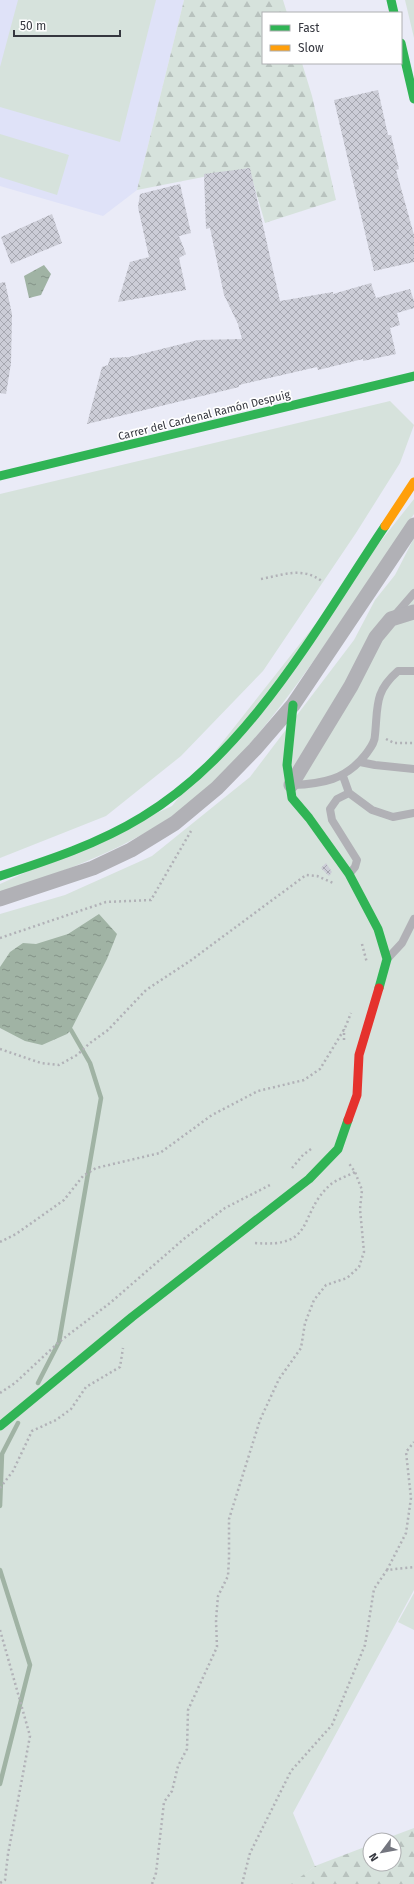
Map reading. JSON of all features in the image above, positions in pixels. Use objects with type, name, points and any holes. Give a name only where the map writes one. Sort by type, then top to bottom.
[{"type":"street","points":[[391,0],[394,12]]},
{"type":"street","points":[[402,46],[414,99]]},
{"type":"street","name":"Carrer del Cardenal Ramón Despuig","points":[[0,476],[414,376]]},
{"type":"street","points":[[0,876],[53,859],[119,831],[162,804],[202,771],[240,732],[270,696],[414,482]]},
{"type":"street","points":[[0,899],[93,868],[131,850],[175,822],[218,788],[255,749],[293,705],[414,525]]},
{"type":"street","points":[[291,785],[350,686],[376,637],[391,619],[414,612]]},
{"type":"street","points":[[0,1426],[132,1317],[309,1179],[338,1149],[357,1095],[359,1055],[387,959],[378,929],[349,874],[309,818],[292,798],[287,765],[293,705]]},
{"type":"lane","points":[[391,619],[414,592]]},
{"type":"lane","points":[[291,785],[317,784],[343,776],[360,762],[372,746],[375,736],[379,696],[386,681],[398,671],[414,671]]},
{"type":"lane","points":[[360,762],[414,769]]},
{"type":"lane","points":[[343,776],[349,793],[372,810],[393,817],[414,813]]},
{"type":"lane","points":[[349,793],[337,800],[330,809],[332,820],[357,860],[355,867],[349,874]]},
{"type":"lane","points":[[387,959],[402,943],[414,919]]},
{"type":"path","points":[[260,579],[294,572],[313,574],[323,582]]},
{"type":"path","points":[[375,736],[394,743],[412,743]]},
{"type":"path","points":[[0,938],[106,902],[151,900],[191,831]]},
{"type":"path","points":[[0,1049],[41,1064],[59,1065],[77,1055],[108,1030],[146,990],[190,961],[306,875],[317,876],[339,886],[349,874]]},
{"type":"path","points":[[361,937],[367,962],[365,969]]},
{"type":"path","points":[[0,1242],[16,1234],[64,1200],[83,1176],[96,1168],[160,1153],[212,1115],[258,1091],[304,1080],[320,1069],[344,1028],[353,1009]]},
{"type":"path","points":[[343,1044],[344,1028]]},
{"type":"path","points":[[290,1172],[303,1155],[316,1147]]},
{"type":"path","points":[[152,1884],[156,1873],[164,1802],[172,1791],[178,1766],[187,1749],[188,1710],[217,1647],[216,1620],[218,1596],[228,1576],[229,1519],[260,1420],[279,1379],[301,1348],[305,1323],[314,1300],[326,1285],[347,1278],[359,1267],[364,1252],[360,1209],[362,1190],[355,1172],[338,1149]]},
{"type":"path","points":[[252,1243],[273,1244],[289,1241],[301,1232],[321,1196],[331,1184],[355,1172]]},
{"type":"path","points":[[0,1392],[15,1383],[59,1342],[110,1303],[185,1238],[225,1208],[272,1184]]},
{"type":"path","points":[[0,1488],[13,1471],[32,1431],[56,1420],[71,1409],[86,1387],[120,1367],[124,1341]]},
{"type":"path","points":[[242,1884],[250,1853],[291,1771],[332,1725],[365,1645],[374,1589],[387,1570],[406,1533],[411,1498],[406,1452],[414,1442]]},
{"type":"path","points":[[387,1570],[414,1567]]},
{"type":"path","points":[[0,1630],[30,1736],[8,1854],[5,1880],[0,1883]]},
{"type":"shaded area","points":[[0,0],[184,0],[137,190],[103,216],[0,186]]},
{"type":"green space","points":[[18,0],[156,0],[120,142],[0,107],[0,67]]},
{"type":"green space","points":[[184,0],[283,0],[287,12],[262,12],[262,64],[302,64],[312,96],[336,200],[265,223],[249,168],[137,190]]},
{"type":"green space","points":[[405,0],[414,0],[414,38]]},
{"type":"green space","points":[[0,134],[69,155],[57,195],[0,177]]},
{"type":"green space","points":[[390,401],[414,425],[400,463],[356,533],[263,671],[181,756],[106,816],[0,858],[0,494]]},
{"type":"green space","points":[[414,499],[414,514],[311,665],[288,697],[238,758],[211,785],[188,805],[166,820],[121,846],[50,876],[0,893],[0,884],[172,806]]},
{"type":"green space","points":[[414,538],[414,1590],[293,1813],[315,1866],[292,1884],[0,1884],[0,914],[65,895],[152,856],[250,777],[354,640],[375,600],[395,575]]},
{"type":"green space","points":[[414,1593],[414,1630],[398,1622]]},
{"type":"green space","points":[[414,1828],[414,1884],[291,1884],[315,1866],[362,1848],[362,1872],[402,1872],[402,1832]]},
{"type":"water","points":[[44,265],[51,274],[41,295],[29,298],[24,276]]},
{"type":"water","points":[[99,914],[117,934],[107,959],[71,1030],[67,1034],[42,1045],[25,1041],[0,1028],[0,967],[10,952],[23,943],[36,944],[68,934]]},
{"type":"building","points":[[378,90],[388,135],[391,135],[399,169],[396,170],[414,235],[414,262],[374,271],[334,100]]},
{"type":"building","points":[[250,168],[280,301],[333,292],[333,294],[371,283],[376,298],[410,289],[414,301],[414,308],[397,313],[400,325],[390,328],[396,354],[363,361],[363,359],[318,370],[317,367],[239,385],[239,387],[87,424],[102,367],[108,365],[110,358],[129,357],[198,340],[242,339],[238,324],[224,295],[210,228],[206,229],[204,174]]},
{"type":"building","points":[[180,184],[191,233],[179,236],[186,254],[179,258],[186,290],[118,302],[130,262],[149,257],[138,207],[140,194]]},
{"type":"building","points":[[52,214],[62,243],[11,264],[1,237]]},
{"type":"building","points":[[5,282],[12,314],[11,363],[6,394],[0,393],[0,283]]},
{"type":"building","points":[[326,863],[332,872],[329,876],[321,868]]},
{"type":"waterway","points":[[38,1383],[59,1342],[101,1098],[90,1063],[71,1030]]},
{"type":"waterway","points":[[0,1506],[2,1454],[18,1423]]},
{"type":"waterway","points":[[0,1570],[30,1665],[0,1784]]},
{"type":"traffic: fast","points":[[391,0],[394,12]]},
{"type":"traffic: fast","points":[[402,47],[414,99]]},
{"type":"traffic: fast","points":[[0,476],[414,376]]},
{"type":"traffic: fast","points":[[0,876],[73,851],[125,827],[180,790],[216,759],[248,723],[278,685],[306,646],[385,526]]},
{"type":"traffic: fast","points":[[293,705],[287,765],[292,798],[309,818],[349,874],[378,929],[387,959],[379,988]]},
{"type":"traffic: fast","points":[[0,1426],[132,1317],[309,1179],[338,1149],[348,1120]]},
{"type":"traffic: slow","points":[[385,526],[414,482]]},
{"type":"traffic: jam","points":[[348,1120],[357,1095],[359,1055],[379,988]]}]
